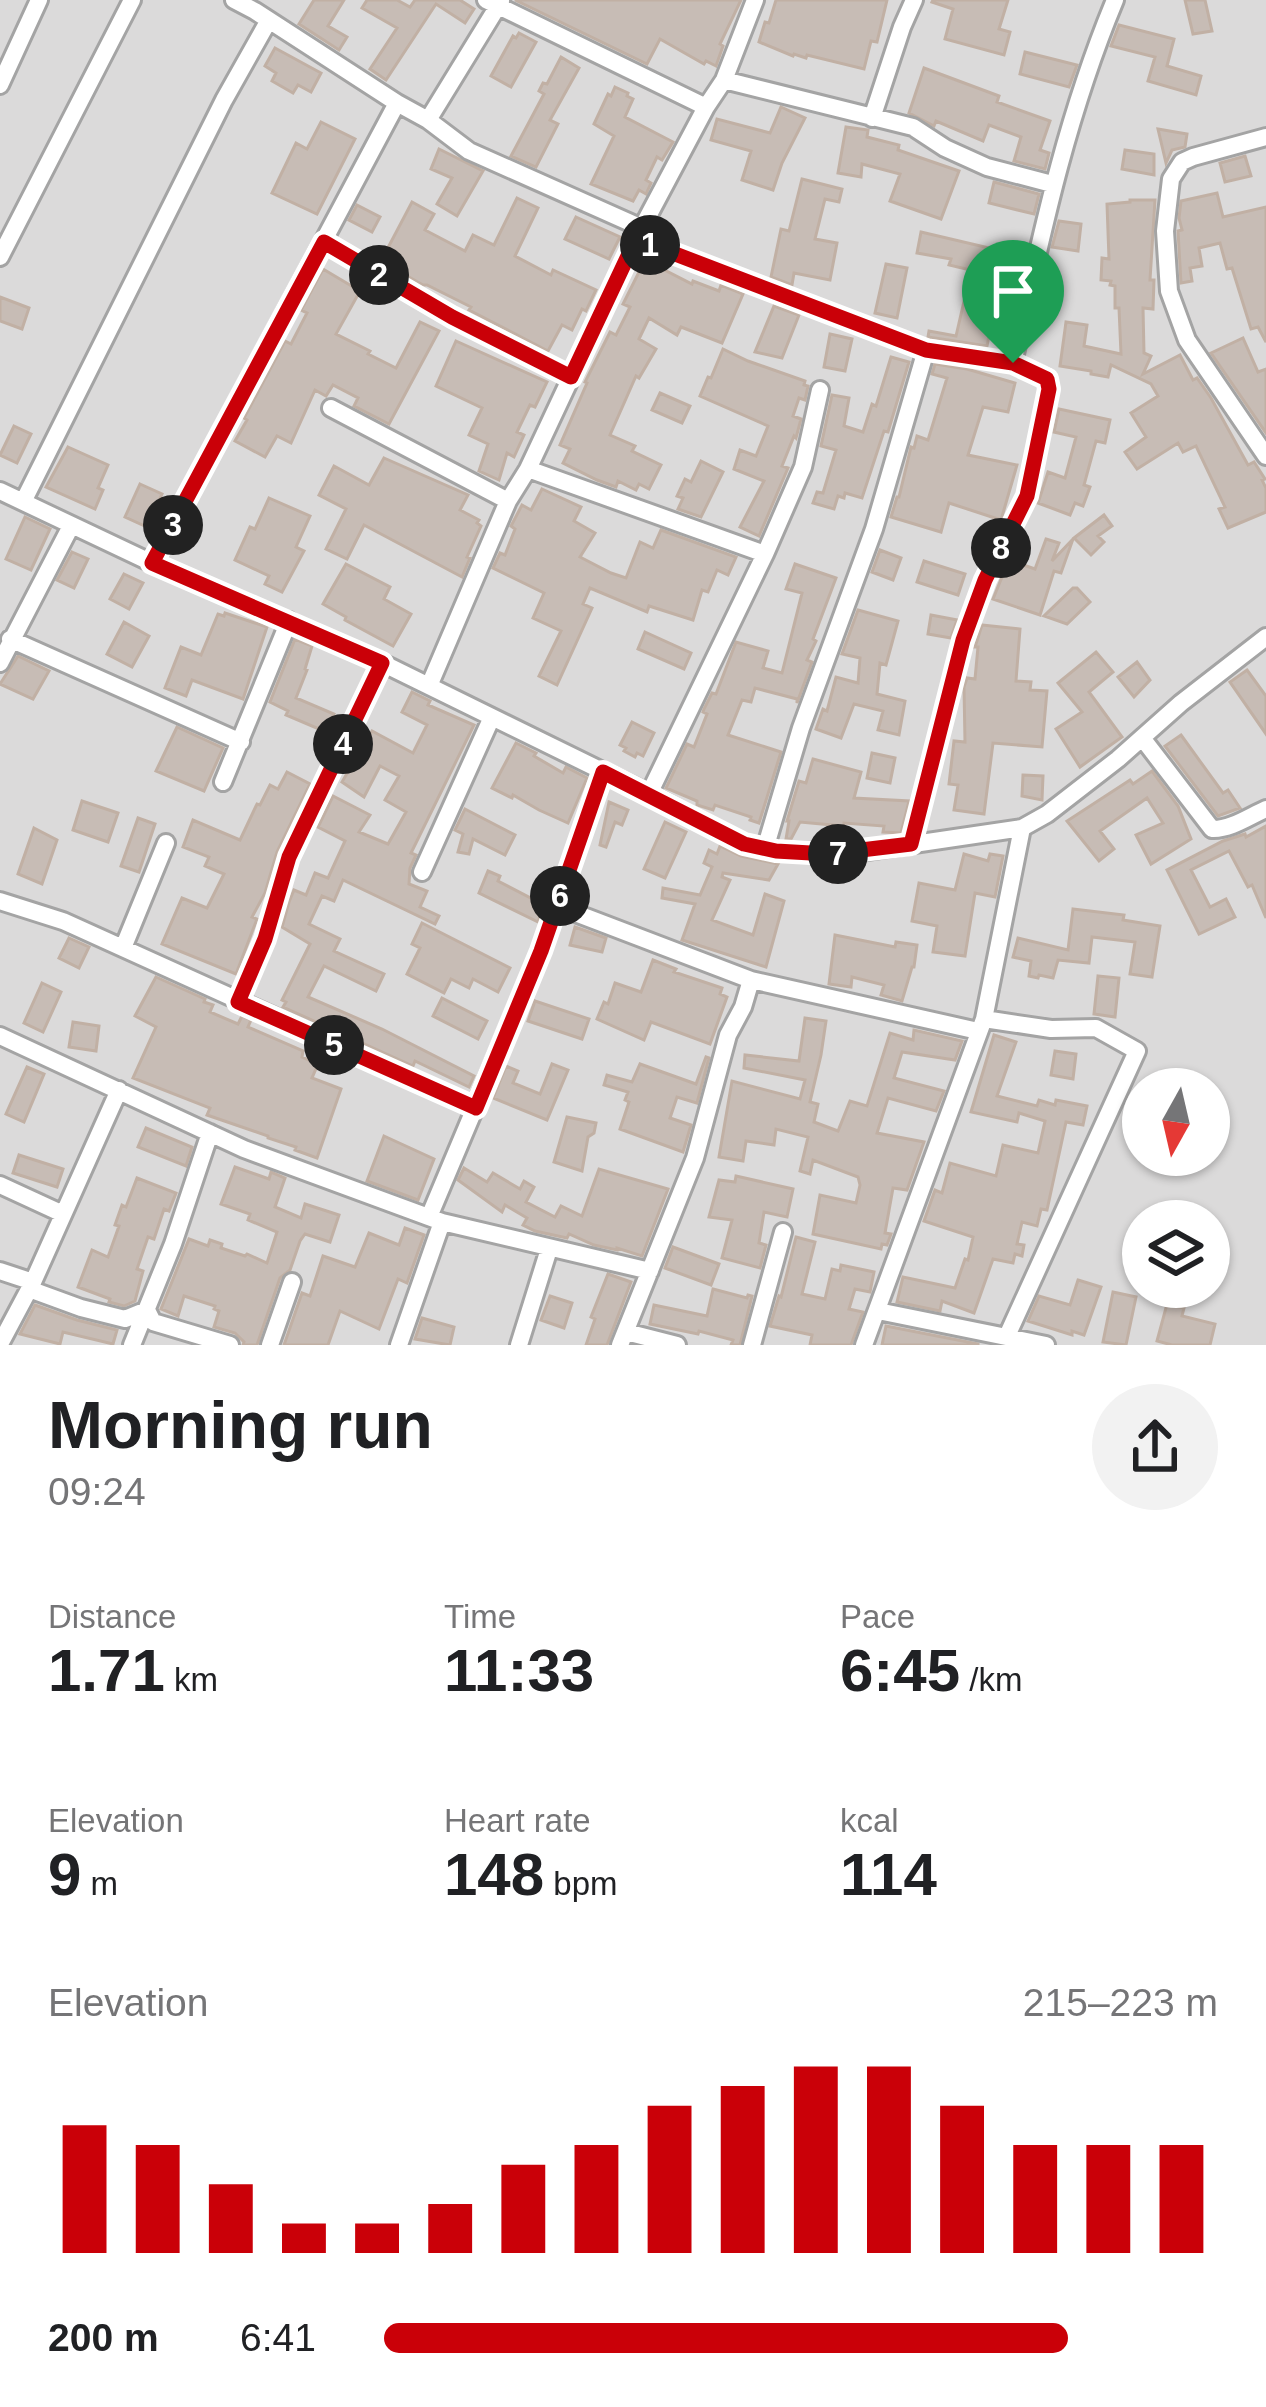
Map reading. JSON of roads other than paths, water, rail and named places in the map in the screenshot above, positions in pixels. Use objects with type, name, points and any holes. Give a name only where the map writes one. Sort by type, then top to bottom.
[{"type":"street","points":[[0,85],[39,0]]},
{"type":"street","points":[[0,257],[132,0]]},
{"type":"street","points":[[234,0],[428,120],[469,152],[639,234],[926,350],[1013,363],[1047,379],[1045,413],[1027,496],[985,580],[963,640],[911,844]]},
{"type":"street","points":[[429,686],[508,501],[528,469],[639,234],[724,80],[755,0]]},
{"type":"street","points":[[872,118],[914,0]]},
{"type":"street","points":[[1013,363],[1052,184],[1091,57],[1115,0]]},
{"type":"street","points":[[428,120],[495,2],[706,107]]},
{"type":"street","points":[[24,500],[224,100],[269,20]]},
{"type":"street","points":[[724,80],[913,127],[987,167],[1052,184]]},
{"type":"street","points":[[152,563],[397,103]]},
{"type":"street","points":[[1266,137],[1182,162],[1171,179],[1165,231],[1169,291],[1187,340],[1266,456]]},
{"type":"street","points":[[324,242],[452,317],[571,377]]},
{"type":"street","points":[[765,849],[801,728],[874,530],[926,350]]},
{"type":"street","points":[[649,794],[802,467],[820,390]]},
{"type":"street","points":[[331,408],[508,501]]},
{"type":"street","points":[[528,469],[765,554]]},
{"type":"street","points":[[0,491],[382,663],[744,844],[765,849],[828,854],[1022,827],[1047,814],[1266,638]]},
{"type":"street","points":[[0,663],[71,526]]},
{"type":"street","points":[[223,782],[289,621]]},
{"type":"street","points":[[10,639],[241,742]]},
{"type":"street","points":[[238,1002],[265,939],[289,857],[382,663]]},
{"type":"street","points":[[422,872],[492,717]]},
{"type":"street","points":[[1143,739],[1212,830],[1266,808]]},
{"type":"street","points":[[399,1345],[436,1220],[557,906],[603,772]]},
{"type":"street","points":[[864,1345],[981,1025],[1022,827]]},
{"type":"street","points":[[122,949],[166,843]]},
{"type":"street","points":[[0,901],[63,921],[476,1108]]},
{"type":"street","points":[[557,906],[752,980],[981,1025],[1096,1028],[1137,1052],[1007,1336]]},
{"type":"street","points":[[677,1345],[623,1338],[695,1158],[728,1035],[752,980]]},
{"type":"street","points":[[0,1036],[244,1149],[436,1220],[650,1271]]},
{"type":"street","points":[[0,1344],[119,1090]]},
{"type":"street","points":[[132,1345],[210,1133]]},
{"type":"street","points":[[0,1185],[63,1214]]},
{"type":"street","points":[[752,1345],[783,1232]]},
{"type":"street","points":[[519,1345],[549,1249]]},
{"type":"street","points":[[0,1271],[81,1308],[125,1318],[147,1310]]},
{"type":"street","points":[[270,1345],[292,1282]]},
{"type":"street","points":[[147,1310],[153,1322],[230,1345]]},
{"type":"street","points":[[878,1311],[1046,1345]]}]
